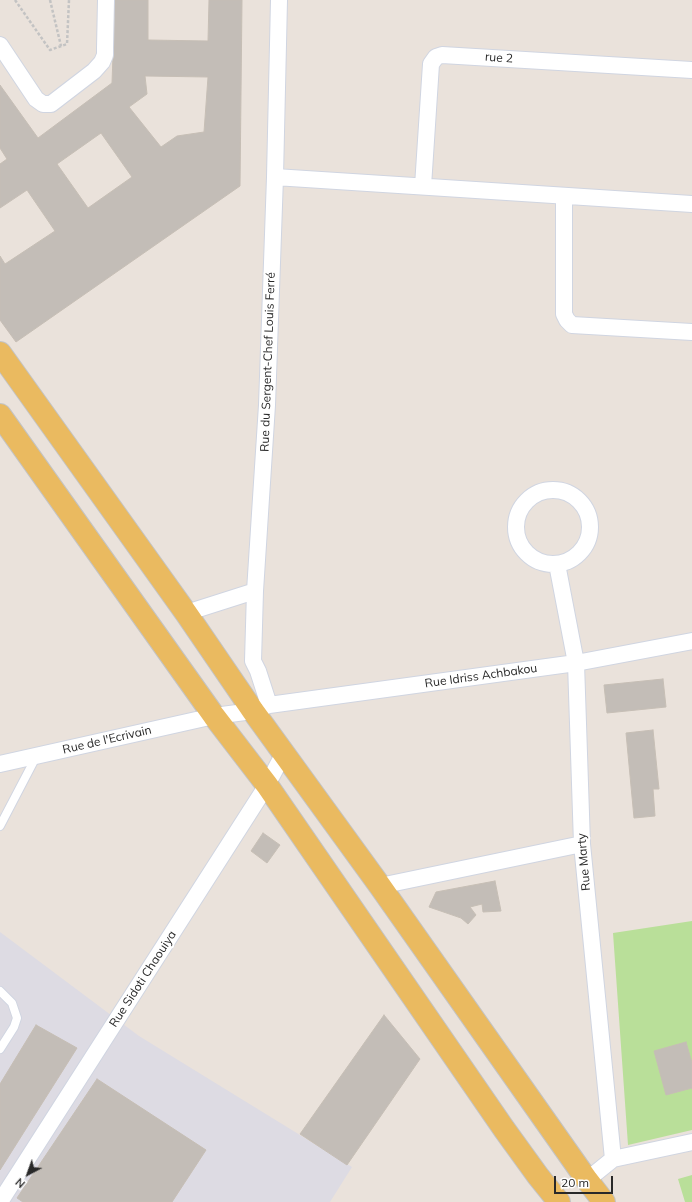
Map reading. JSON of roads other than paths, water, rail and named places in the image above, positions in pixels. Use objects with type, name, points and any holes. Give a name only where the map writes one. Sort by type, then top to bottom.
[{"type":"main road","points":[[0,353],[186,613],[261,708],[284,754],[380,886],[604,1202]]},
{"type":"main road","points":[[0,414],[214,716],[267,785],[504,1128],[538,1176],[559,1202]]},
{"type":"street","points":[[0,45],[36,100],[43,104],[51,104],[94,71],[102,62],[105,55],[106,0]]},
{"type":"street","name":"Rue du Sergent-Chef Louis Ferré","points":[[261,708],[258,671],[253,661],[255,591],[267,405],[280,0]]},
{"type":"street","name":"rue 2","points":[[423,186],[432,64],[436,58],[442,55],[692,70]]},
{"type":"street","points":[[275,177],[692,204]]},
{"type":"street","points":[[564,196],[564,314],[567,320],[572,325],[692,332]]},
{"type":"street","points":[[556,489],[569,493],[580,501],[588,512],[591,526],[588,540],[581,552],[570,560],[557,564],[543,564],[530,557],[521,547],[516,534],[516,520],[520,507],[529,497],[542,490],[556,489]]},
{"type":"street","name":"Rue Marty","points":[[557,564],[576,663],[582,844],[613,1159]]},
{"type":"street","points":[[186,613],[255,591]]},
{"type":"street","name":"Rue Idriss Achbakou","points":[[214,716],[576,663],[692,641]]},
{"type":"street","name":"Rue de l'Ecrivain","points":[[0,764],[214,716]]},
{"type":"street","name":"Rue Sidoti Chaouiya","points":[[0,1202],[267,785],[284,754]]},
{"type":"street","points":[[380,886],[582,844]]},
{"type":"street","points":[[587,1180],[613,1159],[692,1142]]},
{"type":"lane","points":[[0,826],[37,756]]},
{"type":"lane","points":[[0,991],[12,1003],[17,1018],[14,1027],[0,1049]]}]
